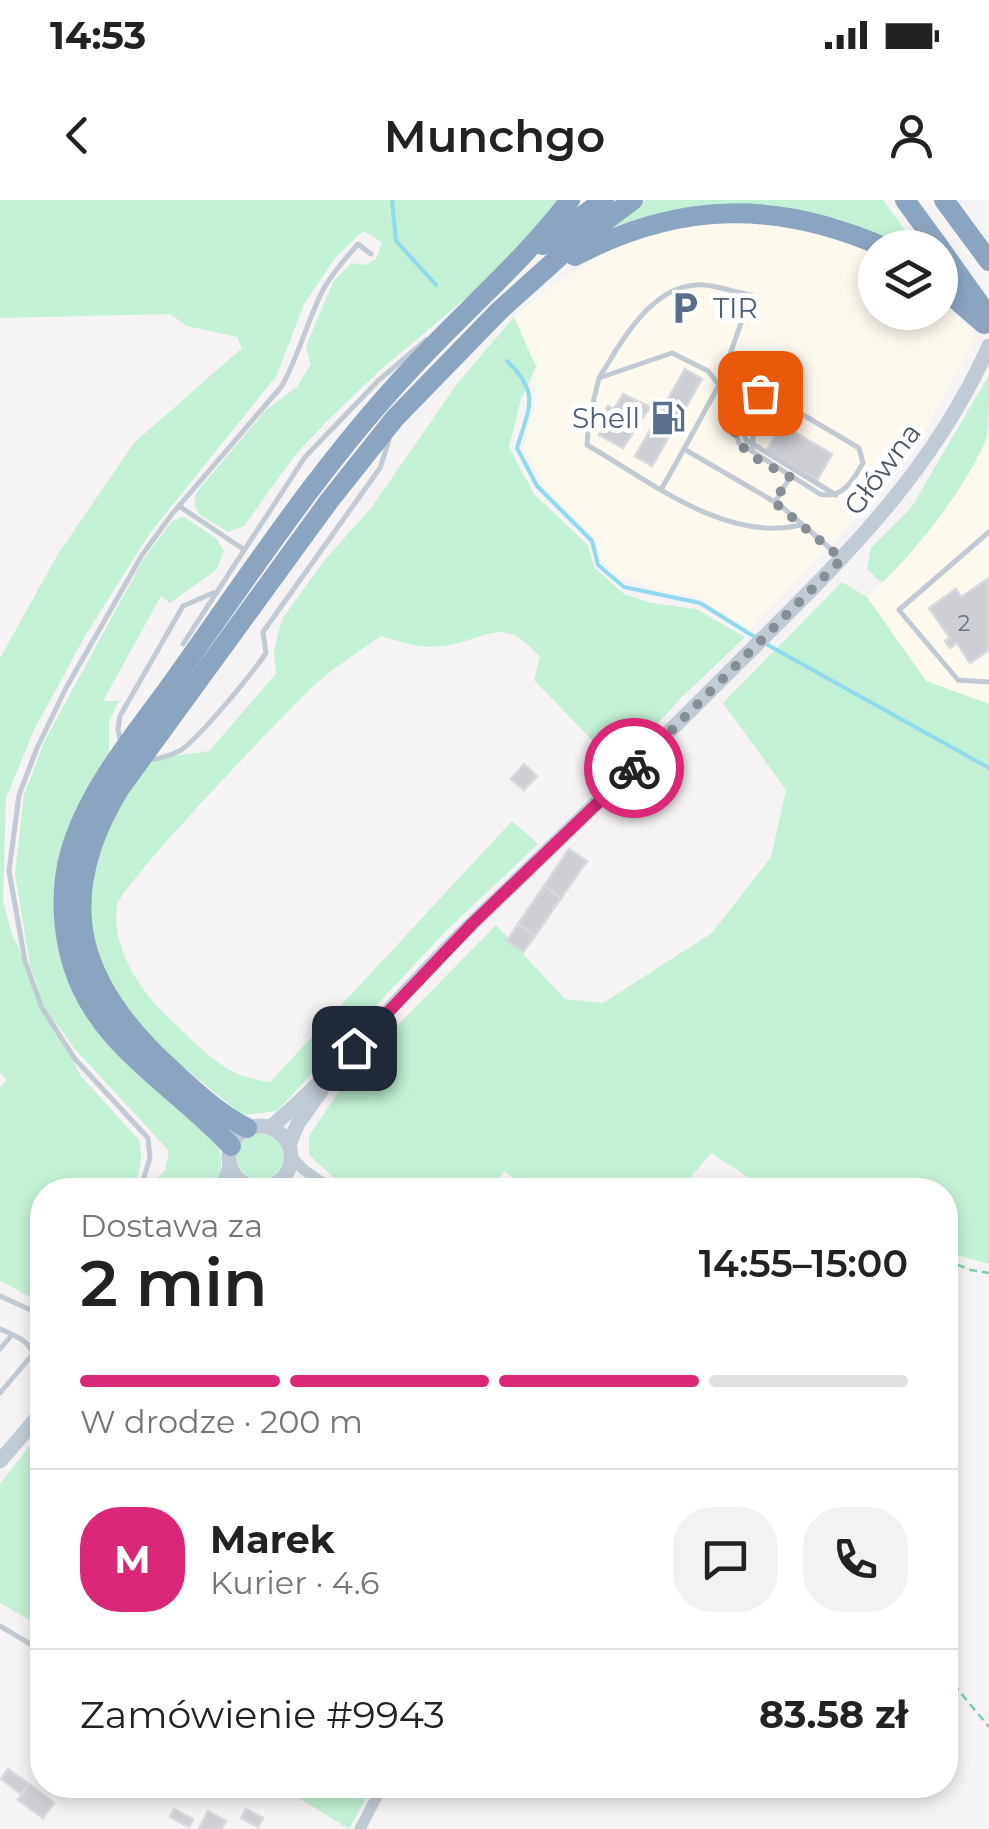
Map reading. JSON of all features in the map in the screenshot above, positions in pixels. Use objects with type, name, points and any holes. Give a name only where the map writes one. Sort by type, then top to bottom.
[{"type":"highway","points":[[230,1156],[135,1060],[93,1009],[72,964],[64,903],[69,855],[79,826],[114,764],[338,451],[408,371],[510,271],[570,200]]},
{"type":"highway","points":[[510,271],[604,200]]},
{"type":"highway","points":[[247,1128],[228,1118],[149,1049],[114,1009],[102,988],[85,941],[82,887],[96,832],[120,788],[346,480],[432,377],[569,248],[633,200]]},
{"type":"highway","points":[[905,200],[927,230]]},
{"type":"highway","points":[[944,200],[989,261]]},
{"type":"highway","points":[[535,280],[616,234],[650,222],[716,210],[774,211],[810,217],[858,237]]},
{"type":"highway","points":[[958,273],[989,317]]},
{"type":"highway","points":[[958,301],[989,328]]},
{"type":"main road","name":"Główna","points":[[334,1071],[436,960],[842,559],[911,480],[967,391],[989,346]]},
{"type":"main road","points":[[271,1128],[334,1071]]},
{"type":"main road","points":[[281,1178],[288,1170],[297,1125],[334,1071]]},
{"type":"main road","points":[[225,1178],[238,1134],[247,1128],[271,1128],[282,1134],[290,1151]]},
{"type":"main road","points":[[230,1156],[239,1178]]},
{"type":"main road","points":[[0,1461],[30,1426]]},
{"type":"street","points":[[290,1151],[316,1178]]},
{"type":"street","points":[[360,1829],[376,1798]]},
{"type":"lane","points":[[144,1178],[150,1158],[148,1138],[75,1059],[42,1008],[25,961],[9,871],[19,795],[36,748],[66,688],[142,555],[281,387],[294,365],[324,286],[358,244],[371,254]]},
{"type":"lane","points":[[662,488],[719,385],[751,295],[703,285],[686,286],[655,302],[625,336],[598,378],[587,444],[662,488],[733,525],[765,530],[801,525]]},
{"type":"lane","points":[[183,644],[305,457],[427,338]]},
{"type":"lane","points":[[598,378],[672,353],[708,371],[719,385]]},
{"type":"lane","points":[[760,393],[774,397],[862,450],[861,467],[836,495],[824,496],[742,448],[734,430],[746,401],[760,393]]},
{"type":"lane","points":[[774,397],[753,406],[746,414],[742,428],[746,440],[836,495]]},
{"type":"lane","points":[[753,406],[753,447]]},
{"type":"lane","points":[[148,760],[185,748],[255,669],[266,653],[263,632],[380,468],[389,440]]},
{"type":"lane","points":[[684,449],[774,502],[842,559]]},
{"type":"lane","points":[[774,502],[790,477]]},
{"type":"lane","points":[[180,506],[243,550]]},
{"type":"lane","points":[[989,532],[899,610],[958,680],[989,682]]},
{"type":"lane","points":[[120,744],[120,716],[183,606],[216,592]]},
{"type":"lane","points":[[0,1296],[30,1310]]},
{"type":"lane","points":[[0,1329],[30,1346]]},
{"type":"lane","points":[[0,1349],[12,1335]]},
{"type":"lane","points":[[0,1393],[30,1358]]},
{"type":"lane","points":[[0,1626],[30,1644]]},
{"type":"path","points":[[958,1264],[989,1273]]},
{"type":"path","points":[[958,1690],[989,1727]]},
{"type":"shaded area","points":[[720,222],[789,225],[858,246],[858,330],[958,330],[958,316],[977,336],[919,441],[875,498],[750,629],[695,596],[660,591],[619,575],[601,561],[596,537],[538,477],[523,448],[534,407],[536,367],[514,317],[550,287],[605,252],[660,231]]},
{"type":"shaded area","points":[[989,432],[989,704],[926,681],[863,602],[901,564],[952,499]]},
{"type":"green space","points":[[0,200],[559,200],[480,286],[327,421],[295,455],[244,526],[228,532],[199,514],[194,505],[196,493],[266,410],[297,387],[311,364],[306,346],[333,282],[351,263],[365,265],[376,259],[382,242],[363,231],[336,257],[304,304],[277,375],[150,533],[85,636],[34,730],[6,798],[3,900],[12,935],[40,992],[30,965],[15,874],[24,795],[45,740],[143,560],[172,521],[184,517],[217,539],[224,551],[216,570],[170,603],[161,596],[103,701],[119,701],[109,721],[109,760],[68,973],[214,1137],[221,1156],[220,1178],[158,1178],[165,1170],[169,1151],[74,1048],[54,1020],[80,1075],[139,1140],[141,1160],[137,1178],[30,1178],[30,1297],[0,1281],[0,1087],[7,1080],[0,1073],[0,658],[58,554],[134,443],[242,348],[237,337],[187,326],[170,314],[0,318]]},
{"type":"green space","points":[[646,200],[883,200],[905,230],[863,230],[839,219],[781,208],[722,206],[663,213],[606,230]]},
{"type":"green space","points":[[514,317],[536,367],[521,399],[509,447],[534,494],[588,545],[594,567],[624,594],[651,603],[696,609],[745,637],[680,699],[618,767],[534,680],[540,657],[527,643],[504,632],[434,647],[381,636],[319,681],[175,832],[117,906],[116,922],[123,953],[139,983],[159,1008],[215,1060],[240,1075],[270,1082],[512,821],[538,844],[447,930],[277,1111],[242,1115],[169,1055],[126,1009],[96,953],[89,916],[93,873],[112,810],[147,760],[209,751],[276,674],[274,650],[282,619],[324,561],[371,508],[457,384]]},
{"type":"green space","points":[[989,375],[987,437],[979,456],[941,514],[882,583],[867,569],[871,548],[911,508]]},
{"type":"green space","points":[[842,582],[867,597],[926,681],[989,704],[989,1264],[958,1256],[958,1178],[750,1178],[711,1153],[690,1178],[514,1178],[504,1171],[499,1178],[335,1178],[309,1155],[309,1136],[353,1071],[496,925],[565,999],[603,1003],[712,933],[771,857],[786,790],[723,703]]},
{"type":"green space","points":[[251,1136],[269,1136],[281,1148],[281,1166],[269,1178],[251,1178],[239,1166],[239,1148]]},
{"type":"green space","points":[[30,1445],[30,1620],[0,1603],[0,1484]]},
{"type":"green space","points":[[299,1798],[366,1798],[349,1829]]},
{"type":"building","points":[[685,369],[702,379],[652,466],[635,456]]},
{"type":"building","points":[[623,394],[650,407],[623,448],[599,435],[609,418],[603,414],[608,406],[614,409]]},
{"type":"building","points":[[782,425],[832,454],[817,480],[766,451]]},
{"type":"building","points":[[989,578],[989,650],[970,663],[957,643],[950,648],[945,641],[950,638],[929,608],[956,589],[961,597]]},
{"type":"building","points":[[524,764],[537,776],[524,790],[511,779]]},
{"type":"building","points":[[569,849],[587,861],[561,898],[544,886]]},
{"type":"building","points":[[544,886],[561,898],[535,936],[518,924]]},
{"type":"building","points":[[518,924],[535,936],[523,952],[507,941]]},
{"type":"building","points":[[8,1769],[29,1784],[21,1794],[1,1779]]},
{"type":"building","points":[[29,1784],[30,1798],[47,1798],[54,1803],[43,1818],[18,1800]]},
{"type":"building","points":[[174,1809],[193,1819],[189,1827],[170,1817]]},
{"type":"building","points":[[246,1809],[263,1818],[258,1827],[241,1818]]},
{"type":"building","points":[[208,1811],[226,1821],[221,1829],[199,1829]]},
{"type":"waterway","points":[[392,200],[396,241],[436,285]]},
{"type":"waterway","points":[[507,361],[528,392],[528,411],[517,448],[537,486],[592,541],[598,565],[624,587],[700,603],[758,639]]},
{"type":"waterway","points":[[766,644],[989,768]]},
{"type":"way so far","points":[[634,768],[842,559],[774,502],[790,477],[739,443],[734,430],[737,416],[746,401],[760,393]]},
{"type":"place","name":"TIR","points":[[685,308]]},
{"type":"place","name":"Shell","points":[[668,418]]},
{"type":"route","points":[[354,1048],[472,924],[634,768]]}]
